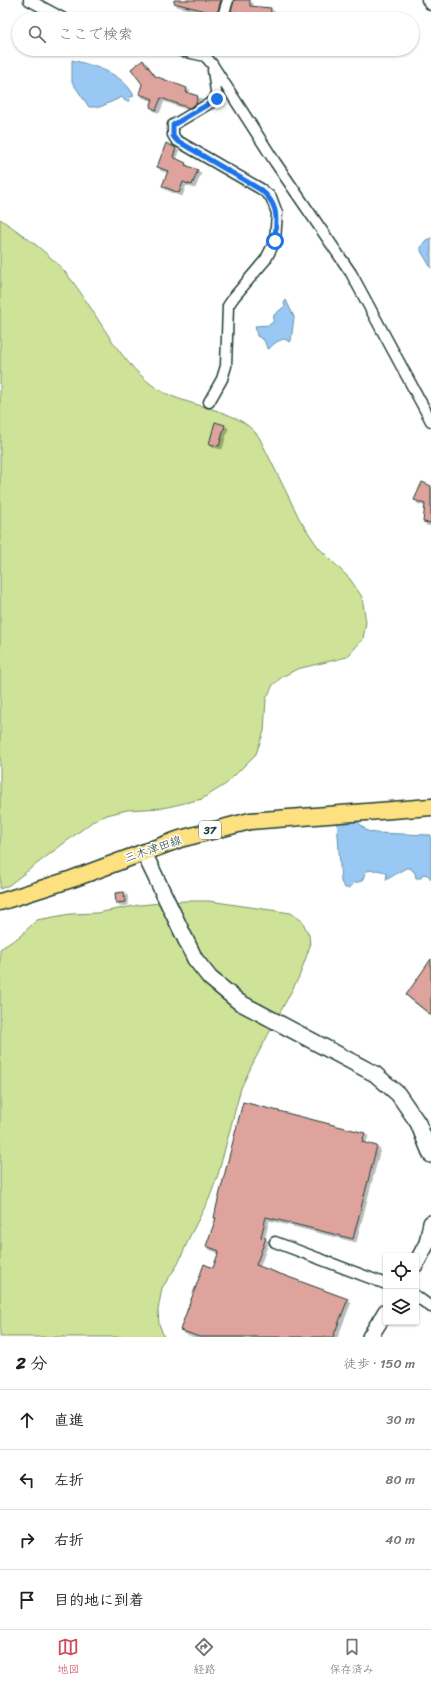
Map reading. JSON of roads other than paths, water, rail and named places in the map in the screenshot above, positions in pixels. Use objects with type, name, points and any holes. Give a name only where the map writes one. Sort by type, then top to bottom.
[{"type":"main road","name":"三木津田線","points":[[0,902],[72,879],[180,839],[250,821],[431,807]]},
{"type":"street","points":[[29,0],[51,12]]},
{"type":"street","points":[[224,12],[228,0]]},
{"type":"street","points":[[427,0],[431,5]]},
{"type":"street","points":[[209,56],[212,64],[217,99],[173,125],[173,136],[176,140],[261,190],[270,197],[277,213],[275,241],[266,259],[228,306],[226,366],[222,379],[209,402]]},
{"type":"street","points":[[212,64],[275,162],[351,273],[431,421]]},
{"type":"street","points":[[144,853],[195,958],[210,978],[239,1002],[375,1074],[398,1094],[418,1123],[431,1155]]},
{"type":"street","points":[[419,1259],[427,1244],[431,1223]]},
{"type":"street","points":[[275,1242],[383,1283]]},
{"type":"street","points":[[419,1298],[431,1307]]},
{"type":"street","points":[[370,1337],[383,1316]]},
{"type":"water","points":[[72,60],[99,68],[116,76],[129,88],[134,96],[130,97],[129,101],[125,101],[122,97],[100,107],[89,107],[72,82]]},
{"type":"water","points":[[431,238],[431,268],[421,251],[421,246],[426,240]]},
{"type":"water","points":[[286,300],[294,317],[291,341],[289,342],[285,339],[280,340],[269,349],[267,348],[264,340],[257,336],[255,326],[269,325],[273,322],[274,315],[285,306],[284,303]]},
{"type":"water","points":[[337,820],[356,820],[367,831],[376,833],[431,835],[431,879],[428,875],[423,874],[421,878],[416,878],[415,873],[410,868],[406,868],[386,880],[387,874],[385,872],[377,870],[366,871],[362,881],[354,883],[350,888],[345,888],[341,882]]}]
